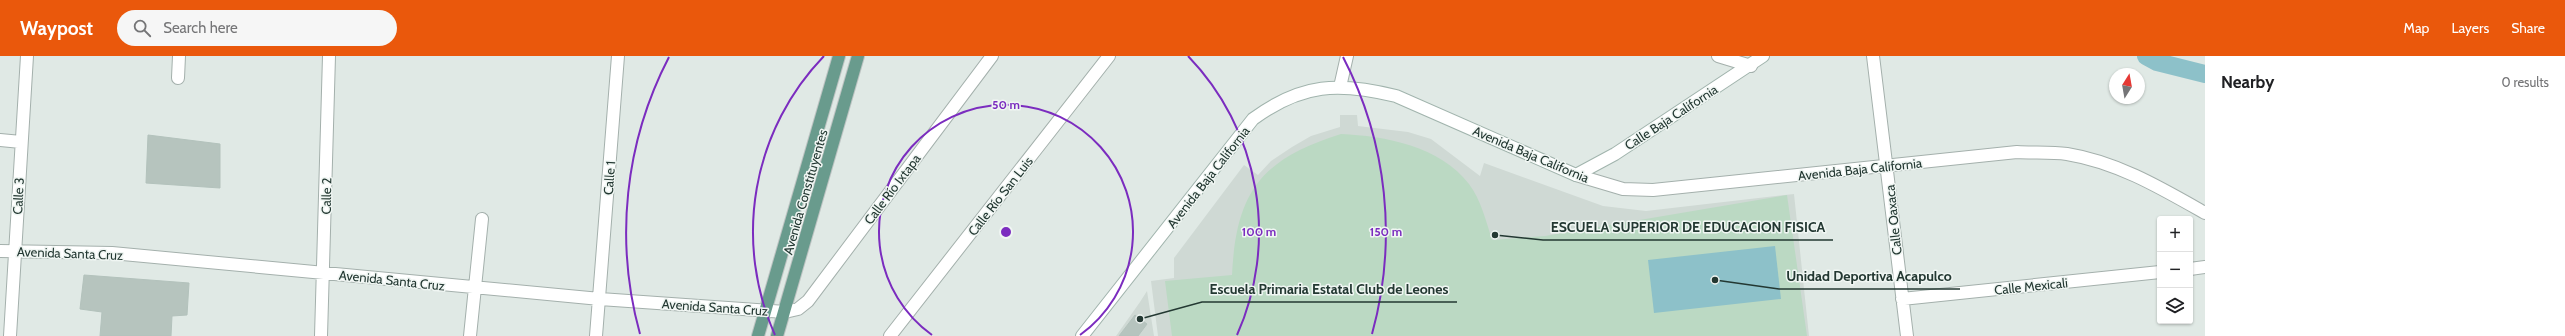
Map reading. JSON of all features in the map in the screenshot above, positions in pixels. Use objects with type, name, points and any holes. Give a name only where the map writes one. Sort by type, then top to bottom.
[{"type":"main road","name":"Avenida Constituyentes","points":[[758,336],[767,310],[838,56]]},
{"type":"main road","name":"Avenida Constituyentes","points":[[777,336],[858,56]]},
{"type":"street","name":"Calle 3","points":[[10,336],[21,142],[28,56]]},
{"type":"street","points":[[178,78],[179,56]]},
{"type":"street","name":"Calle 2","points":[[321,336],[324,274],[329,56]]},
{"type":"street","name":"Calle 1","points":[[596,336],[618,56]]},
{"type":"street","name":"Calle Río Ixtapa","points":[[785,312],[798,309],[808,301],[992,56]]},
{"type":"street","name":"Calle Río San Luis","points":[[890,336],[1109,56]]},
{"type":"street","points":[[1340,87],[1347,56]]},
{"type":"street","points":[[1718,56],[1751,66]]},
{"type":"street","name":"Calle Baja California","points":[[1576,175],[1614,154],[1751,66],[1764,56]]},
{"type":"street","name":"Calle Oaxaca","points":[[1874,56],[1907,336]]},
{"type":"street","name":"Avenida Baja California","points":[[1082,336],[1253,119],[1284,99],[1305,92],[1340,87],[1368,89],[1396,96],[1576,175],[1623,189],[1653,190],[1887,167],[2017,152],[2066,154],[2111,165],[2158,186],[2205,212]]},
{"type":"street","points":[[0,140],[21,142]]},
{"type":"street","points":[[470,336],[482,218]]},
{"type":"street","name":"Avenida Santa Cruz","points":[[0,251],[112,253],[474,288],[600,299],[785,312]]},
{"type":"street","points":[[2193,269],[2205,267]]},
{"type":"street","name":"Calle Mexicali","points":[[1902,300],[2157,272]]},
{"type":"shaded area","points":[[1340,115],[1357,115],[1358,126],[1408,132],[1431,139],[1480,176],[1484,163],[1603,206],[1646,211],[1794,194],[1809,336],[1158,336],[1151,281],[1174,278],[1174,258],[1244,165],[1258,175],[1271,161],[1292,147],[1311,136],[1340,127]]},
{"type":"shaded area","points":[[1147,291],[1154,336],[1116,336],[1140,302]]},
{"type":"green space","points":[[1341,134],[1375,137],[1393,141],[1427,152],[1443,160],[1457,171],[1473,190],[1483,211],[1492,240],[1545,236],[1787,195],[1807,336],[1172,336],[1165,281],[1232,275],[1239,221],[1247,201],[1258,183],[1272,168],[1291,155],[1314,144]]},
{"type":"water","points":[[1775,246],[1781,299],[1654,313],[1648,260]]},
{"type":"building","points":[[148,135],[220,144],[220,188],[146,183]]},
{"type":"building","points":[[84,275],[189,283],[187,315],[172,316],[171,336],[100,336],[102,312],[80,309]]},
{"type":"building","points":[[1135,315],[1147,324],[1138,336],[1119,336]]},
{"type":"waterway","points":[[2146,56],[2157,62],[2205,74]]},
{"type":"place","name":"ESCUELA SUPERIOR DE EDUCACION FISICA","points":[[1495,235]]},
{"type":"place","name":"Unidad Deportiva Acapulco","points":[[1715,280]]},
{"type":"place","name":"Escuela Primaria Estatal Club de Leones","points":[[1140,319]]}]
